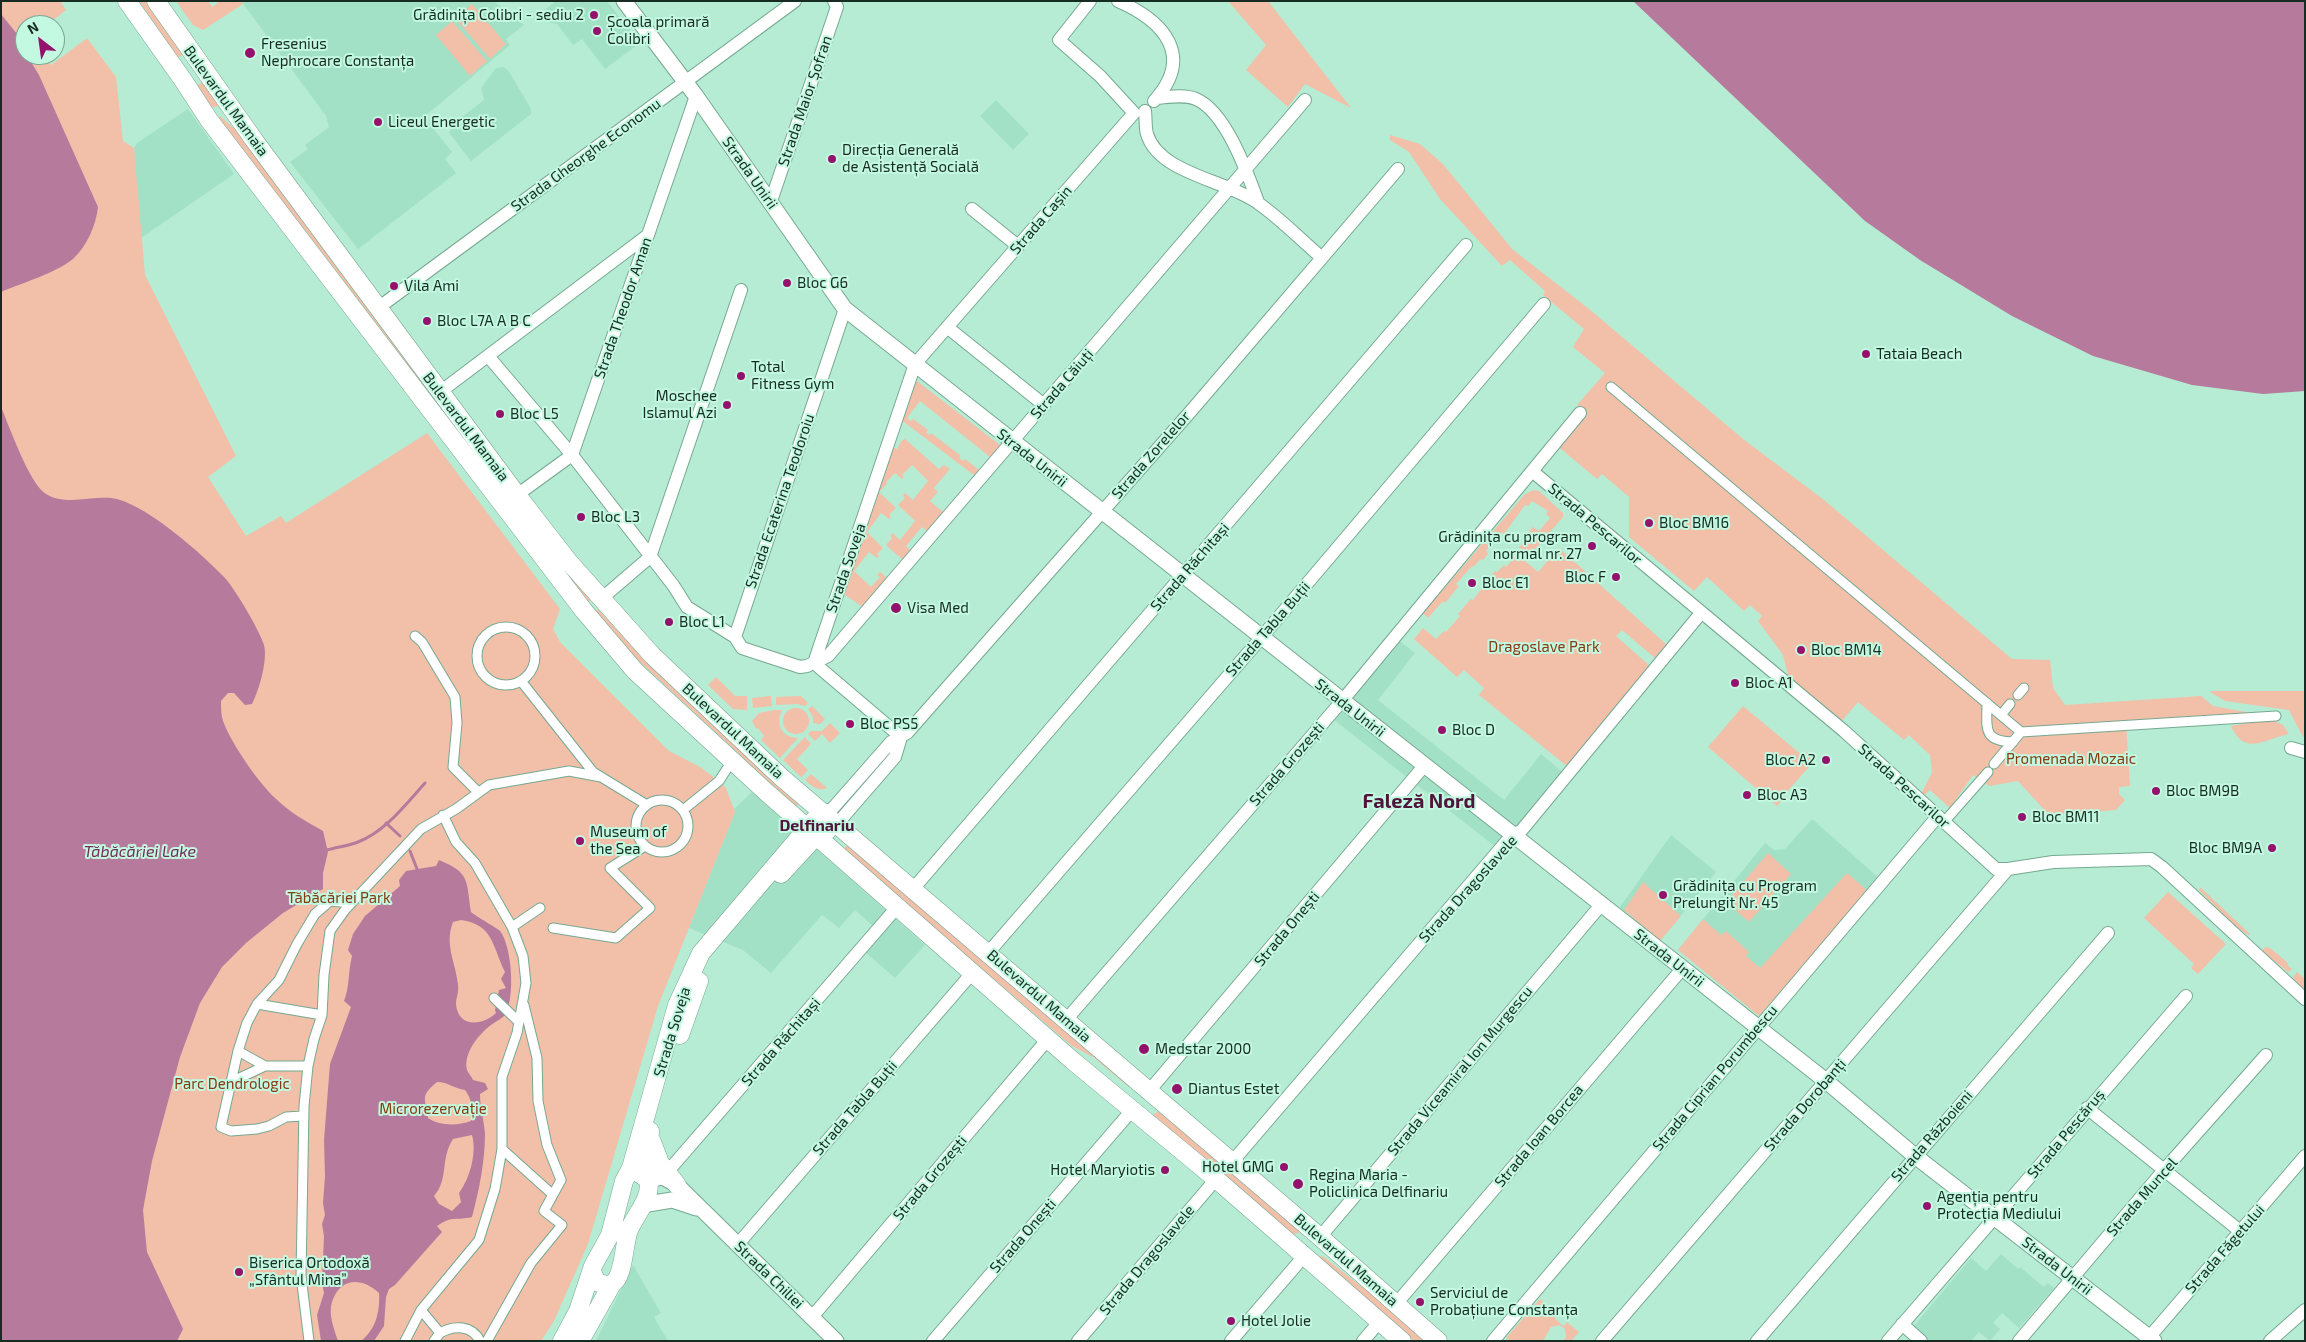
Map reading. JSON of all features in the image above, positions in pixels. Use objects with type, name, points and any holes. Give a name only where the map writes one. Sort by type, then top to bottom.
[{"type":"main road","name":"Bulevardul Mamaia","points":[[127,1],[209,120],[584,611],[635,671],[732,761],[1073,1061],[1216,1178],[1402,1341]]},
{"type":"main road","name":"Bulevardul Mamaia","points":[[156,1],[254,140],[517,495],[569,562],[652,655],[781,777],[1320,1237],[1438,1341]]},
{"type":"main road","points":[[209,120],[213,113],[222,111],[233,125],[254,140]]},
{"type":"main road","name":"Strada Soveja","points":[[592,1271],[613,1226],[623,1184],[654,1091],[677,1005],[698,959],[720,928],[812,831],[830,819]]},
{"type":"main road","name":"Strada Soveja","points":[[612,1284],[618,1278],[630,1229],[649,1190],[660,1179],[650,1132],[683,1026],[705,967],[774,882],[812,831]]},
{"type":"main road","points":[[1073,1061],[1100,1076],[1146,1112],[1156,1109],[1154,1096]]},
{"type":"main road","points":[[627,1176],[638,1173],[660,1179]]},
{"type":"main road","points":[[1299,1250],[1298,1239],[1302,1238],[1311,1241],[1355,1275],[1375,1285]]},
{"type":"main road","points":[[580,1341],[612,1284],[601,1284],[596,1281],[592,1271]]},
{"type":"main road","points":[[562,1341],[578,1311],[592,1271]]},
{"type":"street","name":"Strada Unirii","points":[[624,1],[686,82],[845,309],[1826,1081],[1915,1156],[2150,1339]]},
{"type":"street","name":"Strada Gheorghe Economu","points":[[378,308],[795,1]]},
{"type":"street","name":"Strada Maior Șofran","points":[[771,202],[837,7],[834,1]]},
{"type":"street","points":[[1118,1],[1136,9],[1162,29],[1173,48],[1173,67],[1164,88],[1157,98]]},
{"type":"street","points":[[1088,2],[1058,40],[1139,112],[1153,147],[1168,162],[1231,188],[1258,202],[1322,258]]},
{"type":"street","name":"Strada Theodor Aman","points":[[572,455],[696,96]]},
{"type":"street","points":[[1157,98],[1194,98],[1207,105],[1221,123],[1247,170],[1258,202]]},
{"type":"street","name":"Strada Cașin","points":[[915,364],[1139,112],[1157,98]]},
{"type":"street","name":"Strada Căiuți","points":[[814,663],[828,656],[1247,170],[1305,100]]},
{"type":"street","name":"Strada Zorelelor","points":[[830,819],[832,808],[891,742],[901,737],[1101,512],[1398,169]]},
{"type":"street","points":[[972,209],[1018,246]]},
{"type":"street","points":[[440,392],[648,235]]},
{"type":"street","name":"Strada Răchitași","points":[[913,889],[1466,245]]},
{"type":"street","points":[[602,599],[650,557],[740,290]]},
{"type":"street","name":"Strada Tabla Buții","points":[[988,953],[1261,638],[1544,304]]},
{"type":"street","name":"Strada Ecaterina Teodoroiu","points":[[735,637],[845,309]]},
{"type":"street","points":[[947,327],[1044,405]]},
{"type":"street","points":[[488,356],[572,455],[673,585],[687,607],[735,637],[742,648],[800,667],[814,663],[901,737]]},
{"type":"street","name":"Strada Soveja","points":[[814,663],[915,364]]},
{"type":"street","points":[[1611,387],[2022,732],[2276,716]]},
{"type":"street","name":"Strada Grozești","points":[[1066,1020],[1342,701],[1580,413]]},
{"type":"street","points":[[517,495],[572,455]]},
{"type":"street","name":"Strada Pescarilor","points":[[1532,471],[1844,731],[1996,869],[2008,869]]},
{"type":"street","name":"Strada Dragoslavele","points":[[1232,1162],[1512,835],[1521,831],[1701,612]]},
{"type":"street","points":[[504,626],[522,631],[534,646],[536,656],[534,666],[521,681],[514,684],[499,684],[492,682],[481,671],[476,658],[479,644],[487,633],[495,628],[504,626]]},
{"type":"street","points":[[415,636],[422,642],[455,697],[457,723],[453,767],[478,792]]},
{"type":"street","points":[[521,681],[593,772],[647,805]]},
{"type":"street","points":[[1987,703],[1986,725],[1989,735],[1999,742],[2013,742]]},
{"type":"street","points":[[2001,715],[2010,704]]},
{"type":"street","points":[[1994,764],[2022,732]]},
{"type":"street","points":[[2291,748],[2305,752]]},
{"type":"street","points":[[683,810],[719,780],[732,761]]},
{"type":"street","name":"Strada Onești","points":[[1154,1096],[1424,766]]},
{"type":"street","points":[[309,1341],[302,1276],[303,1116],[308,1066],[322,1015],[324,975],[330,931],[351,903],[421,829],[489,785],[569,771],[601,777]]},
{"type":"street","points":[[1941,819],[1988,772]]},
{"type":"street","points":[[670,801],[683,810],[688,826],[683,842],[669,851],[660,852],[645,846],[637,832],[636,821],[647,805],[654,802],[670,801]]},
{"type":"street","points":[[405,1341],[421,1310],[483,1234],[502,1149],[502,1077],[524,1003],[526,983],[523,956],[512,927],[475,863],[456,842],[443,815]]},
{"type":"street","name":"Strada Ciprian Porumbescu","points":[[1493,1341],[1758,1028],[1941,819]]},
{"type":"street","points":[[553,928],[616,938],[650,908],[610,868],[645,846]]},
{"type":"street","points":[[2008,869],[2053,862],[2151,859],[2305,999]]},
{"type":"street","name":"Strada Dorobanți","points":[[1602,1341],[2008,869]]},
{"type":"street","points":[[303,1116],[286,1117],[257,1129],[231,1132],[220,1127],[238,1052],[247,1023],[257,1004],[279,980],[315,914],[330,901],[351,903]]},
{"type":"street","name":"Strada Viceamiral Ion Murgescu","points":[[1320,1237],[1601,905]]},
{"type":"street","name":"Strada Răchitași","points":[[660,1179],[898,906]]},
{"type":"street","points":[[512,927],[540,908]]},
{"type":"street","name":"Strada Războieni","points":[[1757,1341],[2108,933]]},
{"type":"street","name":"Strada Ioan Borcea","points":[[1396,1304],[1682,969]]},
{"type":"street","name":"Strada Tabla Buții","points":[[738,1244],[973,972]]},
{"type":"street","name":"Strada Pescăruș","points":[[1888,1341],[2087,1108],[2186,996]]},
{"type":"street","points":[[494,998],[519,1022]]},
{"type":"street","points":[[487,1341],[531,1263],[562,1225],[544,1211],[561,1180],[547,1145],[538,1101],[538,1058],[524,1003]]},
{"type":"street","points":[[257,1004],[322,1015]]},
{"type":"street","name":"Strada Grozești","points":[[812,1317],[1048,1039]]},
{"type":"street","points":[[238,1052],[265,1066]]},
{"type":"street","name":"Strada Muncel","points":[[2019,1341],[2164,1170],[2266,1055]]},
{"type":"street","points":[[231,1082],[265,1066],[308,1066]]},
{"type":"street","points":[[2087,1108],[2240,1231]]},
{"type":"street","name":"Strada Onești","points":[[933,1341],[1133,1109]]},
{"type":"street","points":[[502,1149],[552,1194]]},
{"type":"street","name":"Strada Făgetului","points":[[2150,1339],[2305,1156]]},
{"type":"street","name":"Strada Dragoslavele","points":[[1078,1341],[1216,1178]]},
{"type":"street","name":"Strada Chiliei","points":[[660,1179],[702,1211],[738,1244],[836,1341]]},
{"type":"street","name":"Strada Chiliei","points":[[642,1205],[672,1200],[702,1211]]},
{"type":"street","points":[[1231,1341],[1299,1250]]},
{"type":"street","points":[[421,1310],[440,1333]]},
{"type":"street","points":[[2270,1341],[2305,1310]]},
{"type":"street","points":[[1363,1341],[1380,1321]]},
{"type":"street","points":[[1902,1324],[1921,1341]]},
{"type":"street","points":[[434,1341],[440,1333],[449,1328],[463,1328],[471,1331],[480,1341]]},
{"type":"shaded area","name":"Liceul Energetic","points":[[241,1],[494,1],[524,25],[506,39],[510,45],[424,117],[452,152],[445,159],[456,173],[358,249],[290,162],[308,149],[305,145],[329,127],[326,116]]},
{"type":"shaded area","name":"Școala primară Colibri","points":[[556,1],[607,1],[640,43],[605,69],[582,39],[573,45],[557,24],[533,19]]},
{"type":"shaded area","points":[[503,67],[508,70],[531,109],[531,114],[471,161],[449,133],[453,124],[484,100],[481,88],[496,68]]},
{"type":"shaded area","points":[[996,100],[1029,134],[1013,150],[980,116]]},
{"type":"shaded area","points":[[188,109],[234,174],[141,238],[134,148],[137,143]]},
{"type":"shaded area","points":[[1397,639],[1415,653],[1378,700],[1504,800],[1541,754],[1565,774],[1502,852],[1333,719]]},
{"type":"shaded area","points":[[752,792],[925,945],[895,978],[858,946],[875,928],[855,910],[839,928],[822,915],[771,973],[743,950],[689,928],[735,812],[734,809]]},
{"type":"shaded area","points":[[1812,819],[1879,878],[1759,1016],[1678,950],[1765,843],[1774,850],[1785,849]]},
{"type":"shaded area","name":"Grădinița cu Program Prelungit Nr. 45","points":[[1671,835],[1716,872],[1660,941],[1620,907]]},
{"type":"shaded area","points":[[2001,1254],[2018,1269],[2020,1267],[2044,1287],[2048,1283],[2054,1288],[2019,1328],[2002,1313],[1993,1323],[2000,1329],[1990,1341],[1979,1332],[1971,1341],[1929,1341],[1913,1327],[1971,1258],[1986,1271]]},
{"type":"shaded area","points":[[633,1265],[661,1313],[654,1317],[668,1341],[596,1341]]},
{"type":"green space","name":"Tăbăcăriei Park","points":[[4,1],[60,1],[66,10],[60,15],[15,15],[15,65],[65,65],[65,54],[87,38],[116,77],[123,141],[134,148],[145,275],[236,456],[208,477],[246,536],[281,516],[286,523],[427,433],[560,609],[553,629],[560,642],[669,751],[700,767],[726,788],[735,812],[658,1006],[588,1244],[554,1321],[541,1341],[1,1341],[1,3]]},
{"type":"green space","points":[[139,1],[146,1],[183,54],[178,58]]},
{"type":"green space","points":[[176,1],[208,1],[212,7],[220,1],[241,1],[243,4],[203,30],[193,25]]},
{"type":"green space","points":[[1228,1],[1268,1],[1351,108],[1305,84],[1288,107],[1246,70],[1266,45]]},
{"type":"green space","points":[[472,4],[506,44],[490,59],[455,18]]},
{"type":"green space","points":[[452,21],[487,61],[470,76],[436,35]]},
{"type":"green space","points":[[205,82],[221,106],[213,107],[211,111],[196,87]]},
{"type":"green space","points":[[220,116],[245,138],[592,599],[585,605],[332,273],[219,119]]},
{"type":"green space","name":"Promenada Mozaic","points":[[1390,135],[1420,144],[1443,164],[1512,249],[1589,309],[1743,439],[1824,500],[2012,659],[2050,660],[2053,688],[2065,705],[2201,696],[2213,706],[2251,713],[2126,722],[2130,786],[2119,787],[2119,794],[2125,800],[2116,810],[2049,815],[2018,781],[1989,786],[1973,775],[1950,808],[1930,790],[1924,795],[1921,794],[1932,773],[1930,755],[1909,735],[1904,740],[1858,702],[1840,723],[1788,675],[1783,655],[1758,621],[1762,616],[1750,605],[1744,611],[1707,577],[1694,591],[1629,537],[1629,497],[1602,474],[1597,479],[1555,444],[1586,414],[1577,405],[1605,373],[1573,347],[1584,329],[1543,295],[1545,291],[1510,260],[1502,266],[1440,199],[1409,152],[1390,140]]},
{"type":"green space","points":[[913,378],[1004,448],[995,459],[990,457],[920,401],[907,418],[911,421],[913,419],[928,430],[926,433],[930,435],[931,433],[961,456],[959,458],[963,461],[965,459],[979,470],[979,479],[900,419]]},
{"type":"green space","points":[[905,439],[939,469],[944,465],[950,469],[934,488],[938,492],[930,501],[943,512],[927,531],[922,527],[906,546],[911,551],[903,560],[886,545],[892,538],[890,536],[892,533],[900,540],[915,521],[898,505],[905,498],[903,496],[905,493],[913,500],[928,481],[912,465],[902,475],[904,477],[902,479],[895,473],[886,482],[887,484],[879,492],[896,508],[889,515],[891,517],[889,519],[881,513],[867,532],[883,548],[877,554],[879,556],[877,558],[869,552],[854,571],[871,587],[880,577],[877,575],[880,572],[888,579],[863,607],[842,593],[890,446],[897,449],[901,441]]},
{"type":"green space","name":"Dragoslave Park","points":[[1534,490],[1539,491],[1563,513],[1563,517],[1525,561],[1538,572],[1559,548],[1667,645],[1656,659],[1622,630],[1616,636],[1650,666],[1568,767],[1479,695],[1484,688],[1464,670],[1457,677],[1414,639],[1423,628],[1436,639],[1444,631],[1446,632],[1460,616],[1458,614],[1471,599],[1473,600],[1495,571],[1497,572],[1504,565],[1506,567],[1521,549],[1519,547],[1527,539],[1524,537],[1533,527],[1539,531],[1550,518],[1546,514],[1548,511],[1532,501],[1528,506],[1525,505],[1504,534],[1502,532],[1486,551],[1488,554],[1483,560],[1481,559],[1472,566],[1456,584],[1459,586],[1445,603],[1443,601],[1428,618],[1423,613],[1525,494]]},
{"type":"green space","points":[[598,609],[617,630],[801,801],[796,807],[611,635],[592,613]]},
{"type":"green space","points":[[716,677],[735,696],[747,696],[747,710],[733,709],[708,685]]},
{"type":"green space","points":[[2305,691],[2305,735],[2303,737],[2289,710],[2225,701],[2210,692]]},
{"type":"green space","points":[[771,696],[772,706],[753,708],[752,698]]},
{"type":"green space","points":[[801,696],[808,703],[805,706],[797,704],[776,705],[776,697]]},
{"type":"green space","points":[[812,706],[825,719],[820,724],[813,723],[813,717],[808,709]]},
{"type":"green space","points":[[1743,706],[1803,756],[1808,751],[1816,759],[1784,795],[1785,797],[1777,806],[1708,747]]},
{"type":"green space","points":[[796,708],[805,712],[809,721],[805,730],[796,734],[787,730],[783,721],[787,712]]},
{"type":"green space","points":[[782,710],[779,720],[784,733],[798,738],[780,758],[761,740],[764,736],[758,728],[756,729],[752,721],[759,713]]},
{"type":"green space","points":[[2270,719],[2283,725],[2289,734],[2256,744],[2242,741],[2231,726]]},
{"type":"green space","points":[[830,723],[840,733],[830,743],[822,734],[815,741],[808,734],[811,731],[822,731]]},
{"type":"green space","points":[[805,737],[811,744],[797,759],[808,770],[801,777],[783,760]]},
{"type":"green space","points":[[811,774],[827,788],[818,789],[805,780]]},
{"type":"green space","points":[[848,844],[888,880],[913,893],[1132,1084],[1129,1087],[1093,1057],[1072,1046],[843,850]]},
{"type":"green space","points":[[1768,853],[1791,874],[1749,922],[1726,902]]},
{"type":"green space","points":[[1847,873],[1868,891],[1759,1016],[1678,950],[1703,919],[1721,935],[1726,931],[1749,952],[1746,956],[1760,968]]},
{"type":"green space","points":[[1643,882],[1681,916],[1660,941],[1624,910]]},
{"type":"green space","points":[[2200,887],[2250,934],[2248,935],[2236,927],[2199,890]]},
{"type":"green space","points":[[2168,892],[2226,944],[2198,974],[2191,968],[2194,964],[2144,918]]},
{"type":"green space","points":[[2266,947],[2270,948],[2288,963],[2287,965],[2292,969],[2288,972],[2262,951]]},
{"type":"green space","points":[[2297,972],[2305,979],[2305,990],[2292,979]]},
{"type":"green space","points":[[1159,1111],[1304,1231],[1291,1235],[1151,1116]]},
{"type":"green space","points":[[1317,1257],[1324,1257],[1363,1288],[1373,1290],[1430,1341],[1414,1341]]},
{"type":"green space","points":[[1540,1299],[1558,1314],[1555,1319],[1564,1326],[1567,1322],[1579,1332],[1571,1341],[1563,1341],[1566,1337],[1565,1329],[1560,1325],[1551,1327],[1543,1341],[1510,1341],[1506,1338]]},
{"type":"water","points":[[1633,1],[2305,1],[2305,391],[2263,394],[2192,385],[2093,356],[2012,316],[1920,260],[1865,221]]},
{"type":"water","points":[[1,14],[15,32],[15,65],[33,65],[39,75],[98,207],[90,235],[83,248],[73,259],[48,273],[1,292]]},
{"type":"water","name":"Tăbăcăriei Lake","points":[[1,407],[33,479],[46,494],[63,500],[108,498],[130,504],[174,532],[228,582],[257,630],[264,645],[265,659],[260,683],[252,704],[245,705],[234,693],[228,693],[221,701],[223,721],[238,751],[268,791],[292,812],[323,831],[328,852],[323,873],[323,889],[283,913],[246,943],[222,967],[200,1003],[180,1057],[152,1161],[143,1210],[147,1252],[183,1329],[177,1341],[1,1341]]},
{"type":"water","points":[[439,860],[457,869],[462,874],[467,885],[471,912],[500,931],[510,960],[511,986],[508,1008],[504,1016],[486,1029],[473,1044],[466,1064],[473,1080],[485,1083],[488,1089],[480,1094],[485,1144],[475,1207],[472,1217],[451,1219],[437,1226],[442,1232],[395,1285],[389,1289],[386,1297],[384,1326],[374,1341],[361,1341],[374,1326],[379,1307],[379,1293],[366,1284],[352,1282],[340,1288],[332,1302],[331,1316],[338,1341],[321,1341],[317,1315],[324,1293],[322,1283],[324,1236],[322,1224],[325,1215],[323,1203],[325,1176],[324,1140],[330,1064],[351,1007],[344,1001],[352,956],[348,950],[353,934],[365,916],[400,886],[399,880],[406,871],[436,866]],"holes":[[[461,920],[472,923],[486,932],[494,945],[505,972],[501,979],[506,988],[499,990],[496,1013],[479,1022],[466,1021],[461,1018],[456,1004],[458,985],[451,954],[450,938],[453,922]],[[437,1082],[465,1090],[471,1105],[471,1121],[449,1124],[438,1123],[428,1118],[425,1102],[428,1091]],[[472,1135],[474,1150],[472,1165],[459,1193],[461,1202],[452,1211],[439,1204],[434,1196],[439,1189],[449,1146],[453,1139]]]},
{"type":"waterway","points":[[327,850],[350,845],[377,832],[394,817],[425,783]]},
{"type":"waterway","points":[[386,823],[400,836]]},
{"type":"waterway","points":[[410,851],[417,869]]},
{"type":"place","name":"Grădinița Colibri - sediu 2","points":[[594,15]]},
{"type":"place","name":"Școala primară Colibri","points":[[597,31]]},
{"type":"place","name":"Fresenius Nephrocare Constanța","points":[[250,53]]},
{"type":"place","name":"Liceul Energetic","points":[[378,122]]},
{"type":"place","name":"Direcția Generală de Asistență Socială","points":[[832,159]]},
{"type":"place","name":"Bloc G6","points":[[787,283]]},
{"type":"place","name":"Vila Ami","points":[[394,286]]},
{"type":"place","name":"Bloc L7A A B C","points":[[427,321]]},
{"type":"place","name":"Tataia Beach","points":[[1866,354]]},
{"type":"place","name":"Total Fitness Gym","points":[[741,376]]},
{"type":"place","name":"Moschee Islamul Azi","points":[[727,405]]},
{"type":"place","name":"Bloc L5","points":[[500,414]]},
{"type":"place","name":"Bloc L3","points":[[581,517]]},
{"type":"place","name":"Bloc BM16","points":[[1649,523]]},
{"type":"place","name":"Grădinița cu program normal nr. 27","points":[[1592,546]]},
{"type":"place","name":"Bloc F","points":[[1616,577]]},
{"type":"place","name":"Bloc E1","points":[[1472,583]]},
{"type":"place","name":"Visa Med","points":[[896,608]]},
{"type":"place","name":"Bloc L1","points":[[669,622]]},
{"type":"place","name":"Bloc BM14","points":[[1801,650]]},
{"type":"place","name":"Bloc A1","points":[[1735,683]]},
{"type":"place","name":"Bloc PS5","points":[[850,724]]},
{"type":"place","name":"Bloc D","points":[[1442,730]]},
{"type":"place","name":"Bloc A2","points":[[1826,760]]},
{"type":"place","name":"Bloc BM9B","points":[[2156,791]]},
{"type":"place","name":"Bloc A3","points":[[1747,795]]},
{"type":"place","name":"Bloc BM11","points":[[2022,817]]},
{"type":"place","name":"Museum of the Sea","points":[[580,841]]},
{"type":"place","name":"Bloc BM9A","points":[[2272,848]]},
{"type":"place","name":"Grădinița cu Program Prelungit Nr. 45","points":[[1663,895]]},
{"type":"place","name":"Medstar 2000","points":[[1144,1049]]},
{"type":"place","name":"Diantus Estet","points":[[1177,1089]]},
{"type":"place","name":"Hotel GMG","points":[[1284,1167]]},
{"type":"place","name":"Hotel Maryiotis","points":[[1165,1170]]},
{"type":"place","name":"Regina Maria - Policlinica Delfinariu","points":[[1298,1184]]},
{"type":"place","name":"Agenția pentru Protecția Mediului","points":[[1927,1206]]},
{"type":"place","name":"Biserica Ortodoxă „Sfântul Mina”","points":[[239,1272]]},
{"type":"place","name":"Serviciul de Probațiune Constanța","points":[[1420,1302]]},
{"type":"place","name":"Hotel Jolie","points":[[1231,1321]]},
{"type":"district","name":"Faleză Nord","points":[[1419,801]]},
{"type":"district","name":"Delfinariu","points":[[817,826]]},
{"type":"park label","name":"Parc Dendrologic","points":[[232,1084]]},
{"type":"park label","name":"Microrezervație","points":[[433,1109]]}]
